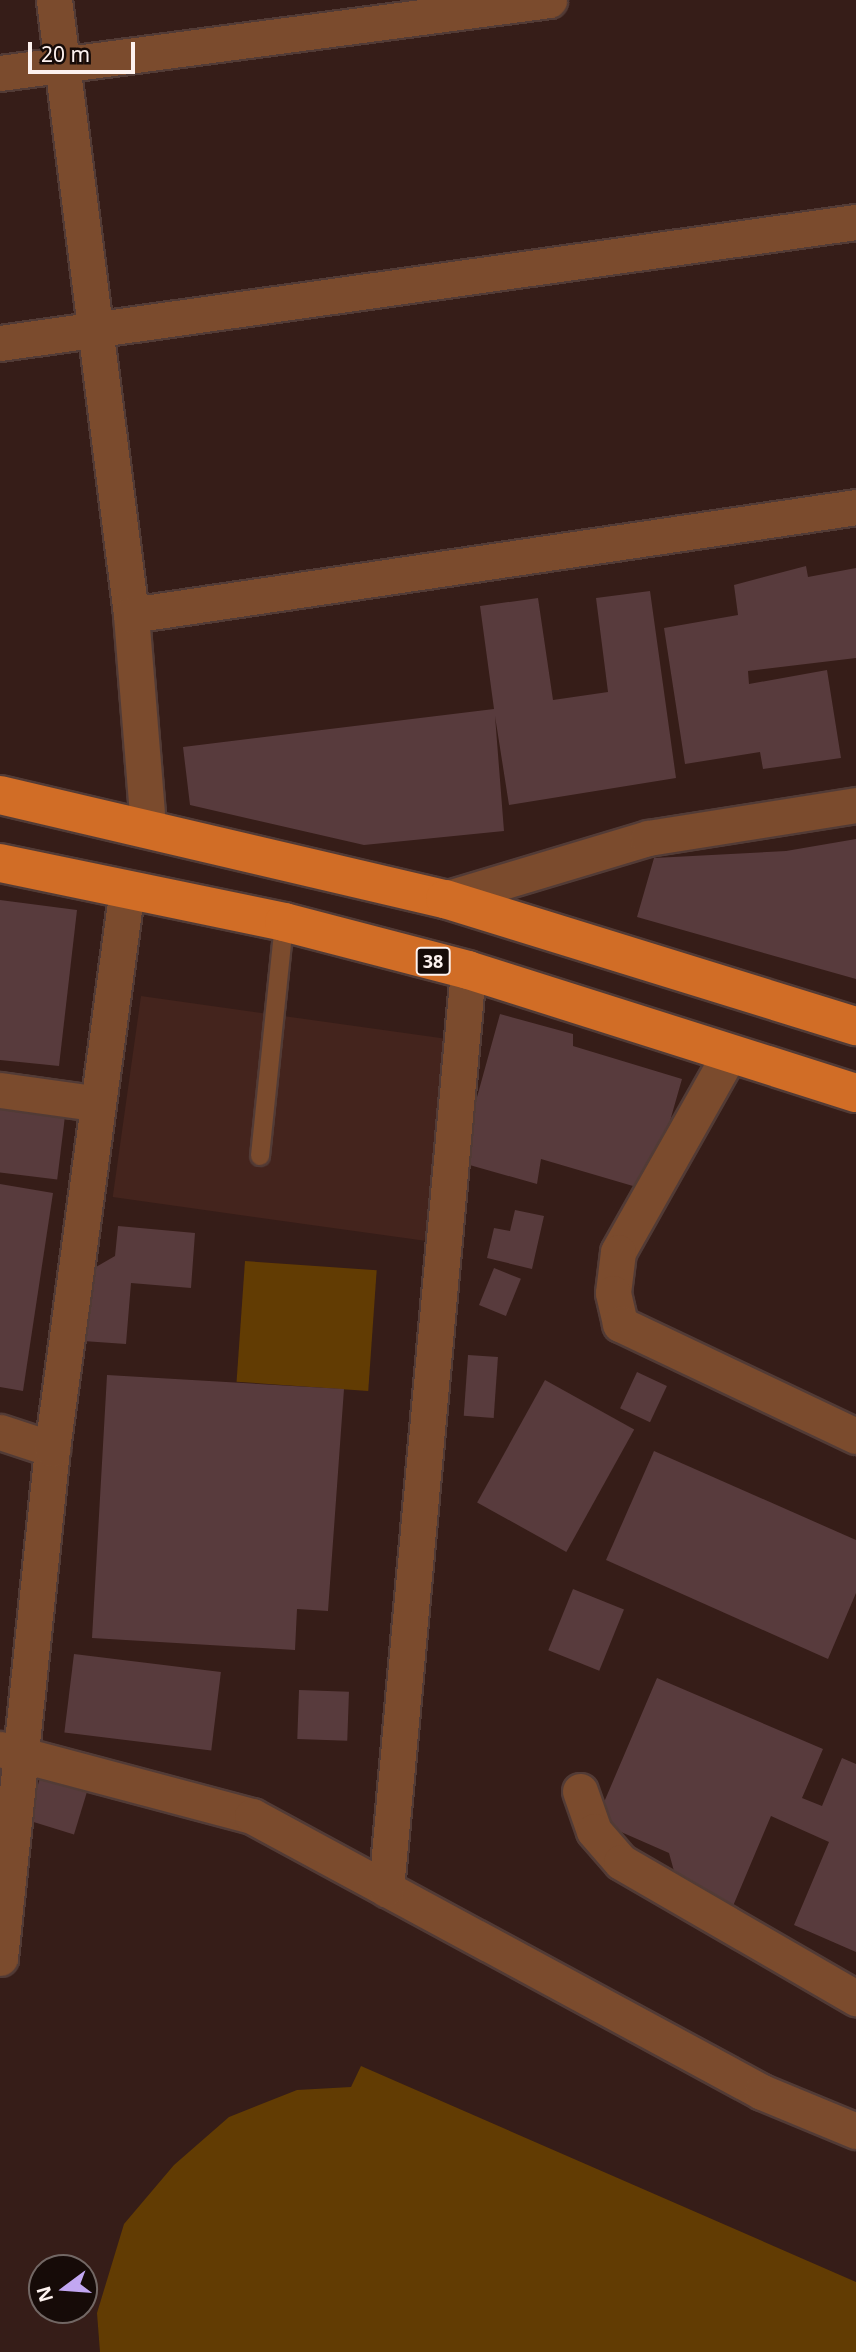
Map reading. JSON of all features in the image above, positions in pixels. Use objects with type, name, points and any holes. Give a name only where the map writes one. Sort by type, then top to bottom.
[{"type":"main road","points":[[0,794],[148,825],[445,899],[856,1026]]},
{"type":"main road","name":"38","points":[[0,863],[284,922],[468,970],[856,1093]]},
{"type":"street","points":[[54,0],[131,615],[148,825]]},
{"type":"street","points":[[0,73],[549,0]]},
{"type":"street","points":[[0,343],[856,222]]},
{"type":"street","points":[[131,615],[856,508]]},
{"type":"street","points":[[445,899],[648,838],[856,805]]},
{"type":"street","points":[[0,1958],[8,1752],[52,1449],[94,1103],[127,888]]},
{"type":"street","points":[[386,1889],[468,970]]},
{"type":"street","points":[[730,1053],[618,1252],[613,1293],[620,1324],[856,1436]]},
{"type":"street","points":[[0,1090],[94,1103]]},
{"type":"street","points":[[0,1432],[52,1449]]},
{"type":"street","points":[[8,1752],[251,1816],[762,2092],[856,2131]]},
{"type":"street","points":[[580,1791],[594,1831],[621,1863],[856,1998]]},
{"type":"lane","points":[[260,1156],[284,922]]},
{"type":"shaded area","points":[[141,996],[453,1040],[425,1241],[113,1197]]},
{"type":"shaded area","points":[[245,1261],[377,1270],[368,1391],[237,1382]]},
{"type":"shaded area","points":[[361,2066],[856,2282],[856,2352],[100,2352],[98,2310],[124,2224],[174,2165],[229,2117],[297,2090],[351,2087]]},
{"type":"building","points":[[806,566],[808,577],[856,568],[856,658],[748,671],[749,684],[827,670],[841,758],[763,769],[760,752],[685,764],[664,628],[738,615],[734,585]]},
{"type":"building","points":[[650,591],[676,778],[509,805],[495,716],[504,831],[364,845],[190,805],[183,747],[494,709],[480,606],[538,598],[553,700],[608,692],[596,598]]},
{"type":"building","points":[[856,839],[856,979],[637,917],[654,858],[786,851]]},
{"type":"building","points":[[0,900],[77,910],[59,1066],[0,1060]]},
{"type":"building","points":[[500,1014],[573,1034],[573,1046],[682,1079],[650,1191],[541,1159],[537,1184],[459,1162]]},
{"type":"building","points":[[0,1104],[66,1112],[57,1180],[0,1173]]},
{"type":"building","points":[[0,1184],[53,1193],[23,1391],[0,1387]]},
{"type":"building","points":[[515,1210],[544,1216],[532,1269],[487,1258],[494,1228],[510,1231]]},
{"type":"building","points":[[118,1226],[195,1233],[191,1288],[131,1283],[126,1344],[83,1341],[89,1271],[115,1256]]},
{"type":"building","points":[[494,1268],[521,1279],[506,1316],[479,1305]]},
{"type":"building","points":[[468,1355],[498,1357],[494,1418],[464,1416]]},
{"type":"building","points":[[637,1372],[667,1386],[650,1422],[620,1408]]},
{"type":"building","points":[[107,1375],[344,1389],[328,1611],[297,1609],[295,1650],[92,1638]]},
{"type":"building","points":[[545,1380],[634,1429],[566,1552],[477,1502]]},
{"type":"building","points":[[654,1451],[856,1540],[856,1593],[828,1659],[606,1560]]},
{"type":"building","points":[[573,1589],[624,1610],[599,1671],[548,1650]]},
{"type":"building","points":[[74,1654],[221,1672],[211,1750],[64,1732]]},
{"type":"building","points":[[657,1678],[823,1749],[802,1798],[822,1806],[842,1758],[856,1764],[856,1952],[794,1925],[829,1842],[771,1816],[733,1906],[677,1882],[669,1853],[596,1821]]},
{"type":"building","points":[[299,1690],[349,1692],[347,1741],[297,1739]]},
{"type":"building","points":[[40,1778],[87,1792],[74,1834],[27,1820]]}]
